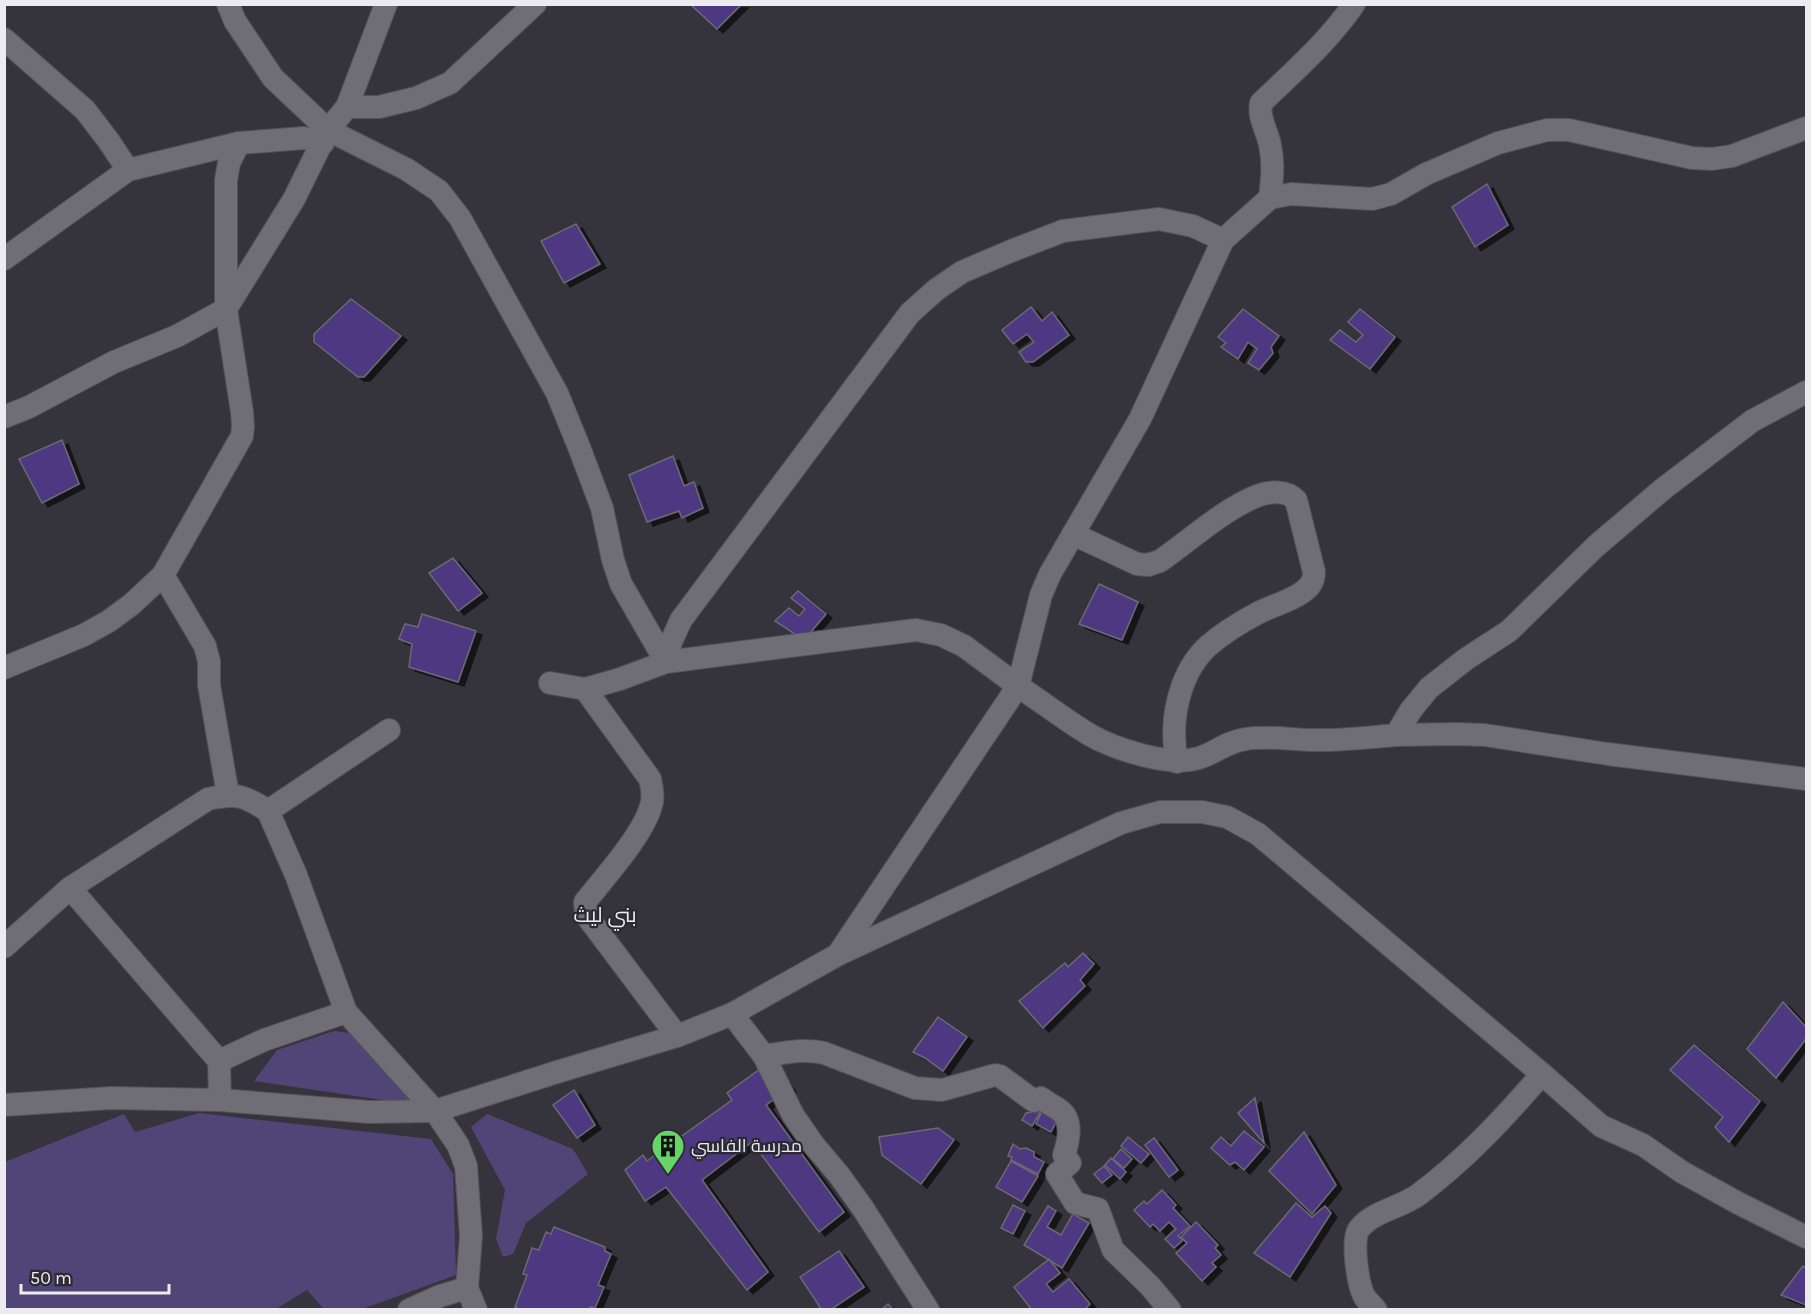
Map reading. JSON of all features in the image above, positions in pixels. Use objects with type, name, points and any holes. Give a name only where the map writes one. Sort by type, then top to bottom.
[{"type":"street","points":[[228,4],[235,21],[273,78],[325,137],[406,169],[439,191],[460,218],[557,393],[602,508],[613,560],[621,584],[666,662]]},
{"type":"street","points":[[4,417],[29,407],[114,362],[177,336],[226,309],[294,199],[325,137],[347,107],[386,4]]},
{"type":"street","points":[[347,107],[379,107],[416,98],[450,83],[535,4]]},
{"type":"street","points":[[1270,198],[1272,158],[1259,112],[1261,103],[1319,47],[1354,4]]},
{"type":"street","points":[[4,39],[85,110],[128,170]]},
{"type":"street","points":[[838,954],[1018,686],[1041,595],[1050,574],[1140,419],[1223,240],[1270,198],[1291,194],[1372,199],[1391,194],[1426,174],[1498,142],[1547,130],[1569,130],[1692,158],[1712,159],[1732,156],[1806,128]]},
{"type":"street","points":[[4,260],[128,170],[239,143],[304,138],[316,140],[325,137]]},
{"type":"street","points":[[4,668],[84,635],[109,621],[132,604],[163,575],[242,436],[242,412],[226,309],[226,180],[229,163],[239,143]]},
{"type":"street","points":[[666,662],[671,642],[681,620],[910,313],[937,290],[962,273],[1011,250],[1064,231],[1159,219],[1193,226],[1223,240]]},
{"type":"street","points":[[1396,735],[1411,710],[1429,688],[1466,659],[1509,631],[1596,546],[1638,510],[1752,421],[1806,392]]},
{"type":"street","points":[[1073,534],[1137,564],[1148,565],[1160,561],[1227,513],[1258,496],[1285,493],[1296,500],[1314,579],[1303,592],[1235,626],[1208,646],[1195,660],[1184,680],[1175,719],[1174,745],[1177,762]]},
{"type":"street","points":[[163,575],[205,646],[210,661],[209,685],[228,795]]},
{"type":"street","points":[[550,683],[585,689],[666,662],[916,630],[941,634],[964,646],[1091,736],[1125,750],[1157,759],[1177,762],[1196,759],[1229,742],[1265,737],[1323,740],[1456,734],[1485,735],[1608,754],[1806,779]]},
{"type":"street","points":[[585,689],[650,779],[652,787],[652,801],[647,817],[640,830],[585,902],[586,915],[677,1036]]},
{"type":"street","points":[[268,811],[389,730]]},
{"type":"street","points":[[4,947],[70,888],[208,799],[228,795],[243,797],[268,811],[296,874],[346,1012],[435,1111],[459,1145],[466,1166],[471,1236],[467,1288],[476,1310]]},
{"type":"street","points":[[4,1105],[111,1098],[220,1100],[369,1112],[435,1111],[677,1036],[732,1014],[838,954],[1121,823],[1160,812],[1202,812],[1227,817],[1258,834],[1601,1126],[1643,1145],[1682,1172],[1806,1238]]},
{"type":"street","points":[[70,888],[219,1061],[220,1100]]},
{"type":"street","points":[[219,1061],[264,1040],[346,1012]]},
{"type":"street","points":[[732,1014],[764,1056],[794,1115],[813,1144],[840,1175],[928,1310]]},
{"type":"street","points":[[764,1056],[814,1050],[915,1088],[930,1090],[953,1088],[995,1075],[1000,1076],[1034,1101],[1041,1098],[1061,1110],[1067,1119],[1069,1139],[1064,1155],[1070,1163],[1057,1174],[1075,1203],[1098,1209],[1113,1250],[1150,1286],[1170,1310]]},
{"type":"street","points":[[1376,1310],[1364,1296],[1360,1285],[1355,1246],[1355,1236],[1359,1229],[1372,1217],[1405,1204],[1445,1173],[1488,1135],[1542,1074]]},
{"type":"street","points":[[409,1310],[440,1296],[467,1288]]},
{"type":"shaded area","points":[[334,1031],[358,1034],[430,1107],[254,1081],[277,1050]]},
{"type":"shaded area","points":[[199,1113],[431,1139],[453,1174],[456,1275],[365,1308],[324,1309],[307,1290],[276,1309],[5,1309],[5,1162],[124,1114],[135,1132]]},
{"type":"shaded area","points":[[487,1114],[573,1149],[588,1174],[526,1223],[513,1254],[503,1257],[496,1239],[505,1190],[471,1127]]},
{"type":"building","points":[[690,4],[742,4],[717,29]]},
{"type":"building","points":[[1487,184],[1508,225],[1475,247],[1452,207]]},
{"type":"building","points":[[576,224],[600,264],[564,283],[541,241]]},
{"type":"building","points":[[351,299],[401,336],[364,377],[358,377],[314,342],[314,334]]},
{"type":"building","points":[[1031,307],[1042,321],[1052,312],[1069,335],[1033,362],[1026,362],[1019,352],[1034,342],[1027,334],[1013,344],[1002,330]]},
{"type":"building","points":[[1243,309],[1279,336],[1271,347],[1273,353],[1259,370],[1248,363],[1257,349],[1248,342],[1238,359],[1221,347],[1226,343],[1218,337]]},
{"type":"building","points":[[1360,309],[1395,337],[1370,369],[1330,340],[1340,330],[1356,342],[1363,335],[1348,322]]},
{"type":"building","points":[[62,440],[79,484],[42,503],[19,459]]},
{"type":"building","points":[[673,456],[684,486],[694,482],[703,508],[682,518],[679,511],[647,522],[629,475]]},
{"type":"building","points":[[453,558],[482,593],[458,611],[429,573]]},
{"type":"building","points":[[1099,584],[1138,602],[1122,640],[1079,624]]},
{"type":"building","points":[[798,591],[826,614],[804,640],[775,621],[789,608],[799,616],[805,609],[791,598]]},
{"type":"building","points":[[422,614],[476,631],[458,682],[409,667],[412,644],[399,639],[405,624],[418,627]]},
{"type":"building","points":[[1083,953],[1094,964],[1080,980],[1085,986],[1043,1028],[1019,1001],[1065,963],[1068,967]]},
{"type":"building","points":[[1783,1002],[1806,1027],[1806,1039],[1776,1078],[1747,1049]]},
{"type":"building","points":[[938,1017],[967,1037],[943,1071],[913,1052]]},
{"type":"building","points":[[1694,1045],[1760,1101],[1729,1142],[1715,1127],[1723,1117],[1670,1070]]},
{"type":"building","name":"مدرسة الفاسي","points":[[771,1061],[790,1088],[766,1105],[844,1212],[819,1232],[752,1142],[702,1180],[768,1272],[747,1290],[666,1187],[645,1201],[625,1170],[643,1155],[647,1161],[732,1100],[727,1093]]},
{"type":"building","points":[[574,1090],[595,1125],[577,1138],[553,1105]]},
{"type":"building","points":[[1255,1098],[1264,1143],[1238,1113]]},
{"type":"building","points":[[1043,1109],[1056,1122],[1051,1132],[1036,1124]]},
{"type":"building","points":[[1041,1111],[1032,1126],[1022,1120],[1026,1113]]},
{"type":"building","points":[[938,1128],[954,1140],[921,1184],[882,1155],[879,1137]]},
{"type":"building","points":[[1244,1131],[1264,1147],[1244,1170],[1235,1162],[1230,1165],[1211,1148],[1221,1137],[1231,1146]]},
{"type":"building","points":[[1304,1132],[1336,1185],[1312,1214],[1269,1171]]},
{"type":"building","points":[[1128,1137],[1149,1154],[1141,1163],[1121,1146]]},
{"type":"building","points":[[1154,1138],[1178,1170],[1169,1177],[1145,1145]]},
{"type":"building","points":[[1013,1144],[1020,1149],[1026,1148],[1034,1152],[1034,1157],[1044,1162],[1038,1174],[1011,1160],[1012,1157],[1008,1156]]},
{"type":"building","points":[[1121,1149],[1132,1159],[1124,1168],[1113,1159]]},
{"type":"building","points":[[1111,1158],[1126,1172],[1120,1179],[1105,1165]]},
{"type":"building","points":[[1011,1161],[1038,1176],[1022,1202],[996,1187]]},
{"type":"building","points":[[1104,1166],[1112,1175],[1102,1183],[1094,1174]]},
{"type":"building","points":[[1162,1190],[1176,1205],[1173,1208],[1190,1226],[1178,1236],[1183,1240],[1174,1248],[1165,1239],[1176,1229],[1169,1222],[1160,1231],[1153,1224],[1150,1227],[1134,1210],[1144,1201],[1147,1204]]},
{"type":"building","points":[[1296,1203],[1312,1217],[1325,1206],[1331,1213],[1290,1277],[1254,1253]]},
{"type":"building","points":[[1013,1205],[1025,1211],[1013,1234],[1001,1228]]},
{"type":"building","points":[[1048,1206],[1056,1211],[1047,1227],[1061,1235],[1073,1214],[1089,1223],[1062,1268],[1024,1245]]},
{"type":"building","points":[[1196,1222],[1218,1245],[1215,1248],[1221,1255],[1212,1263],[1216,1267],[1202,1281],[1176,1253],[1187,1243],[1181,1237]]},
{"type":"building","points":[[554,1227],[605,1247],[605,1251],[611,1254],[598,1285],[604,1287],[595,1308],[590,1307],[590,1310],[522,1310],[515,1307],[527,1275],[523,1274],[532,1248],[539,1250],[546,1232],[551,1234]]},
{"type":"building","points":[[839,1251],[864,1287],[830,1310],[822,1310],[800,1277]]},
{"type":"building","points":[[1049,1259],[1060,1273],[1046,1284],[1053,1292],[1069,1279],[1090,1304],[1084,1310],[1032,1310],[1014,1287]]},
{"type":"building","points":[[1803,1266],[1806,1268],[1806,1305],[1781,1295]]},
{"type":"building","points":[[888,1304],[893,1310],[881,1310]]},
{"type":"place","name":"مدرسة الفاسي","points":[[668,1175]]},
{"type":"district","name":"بني ليث","points":[[605,915]]}]
